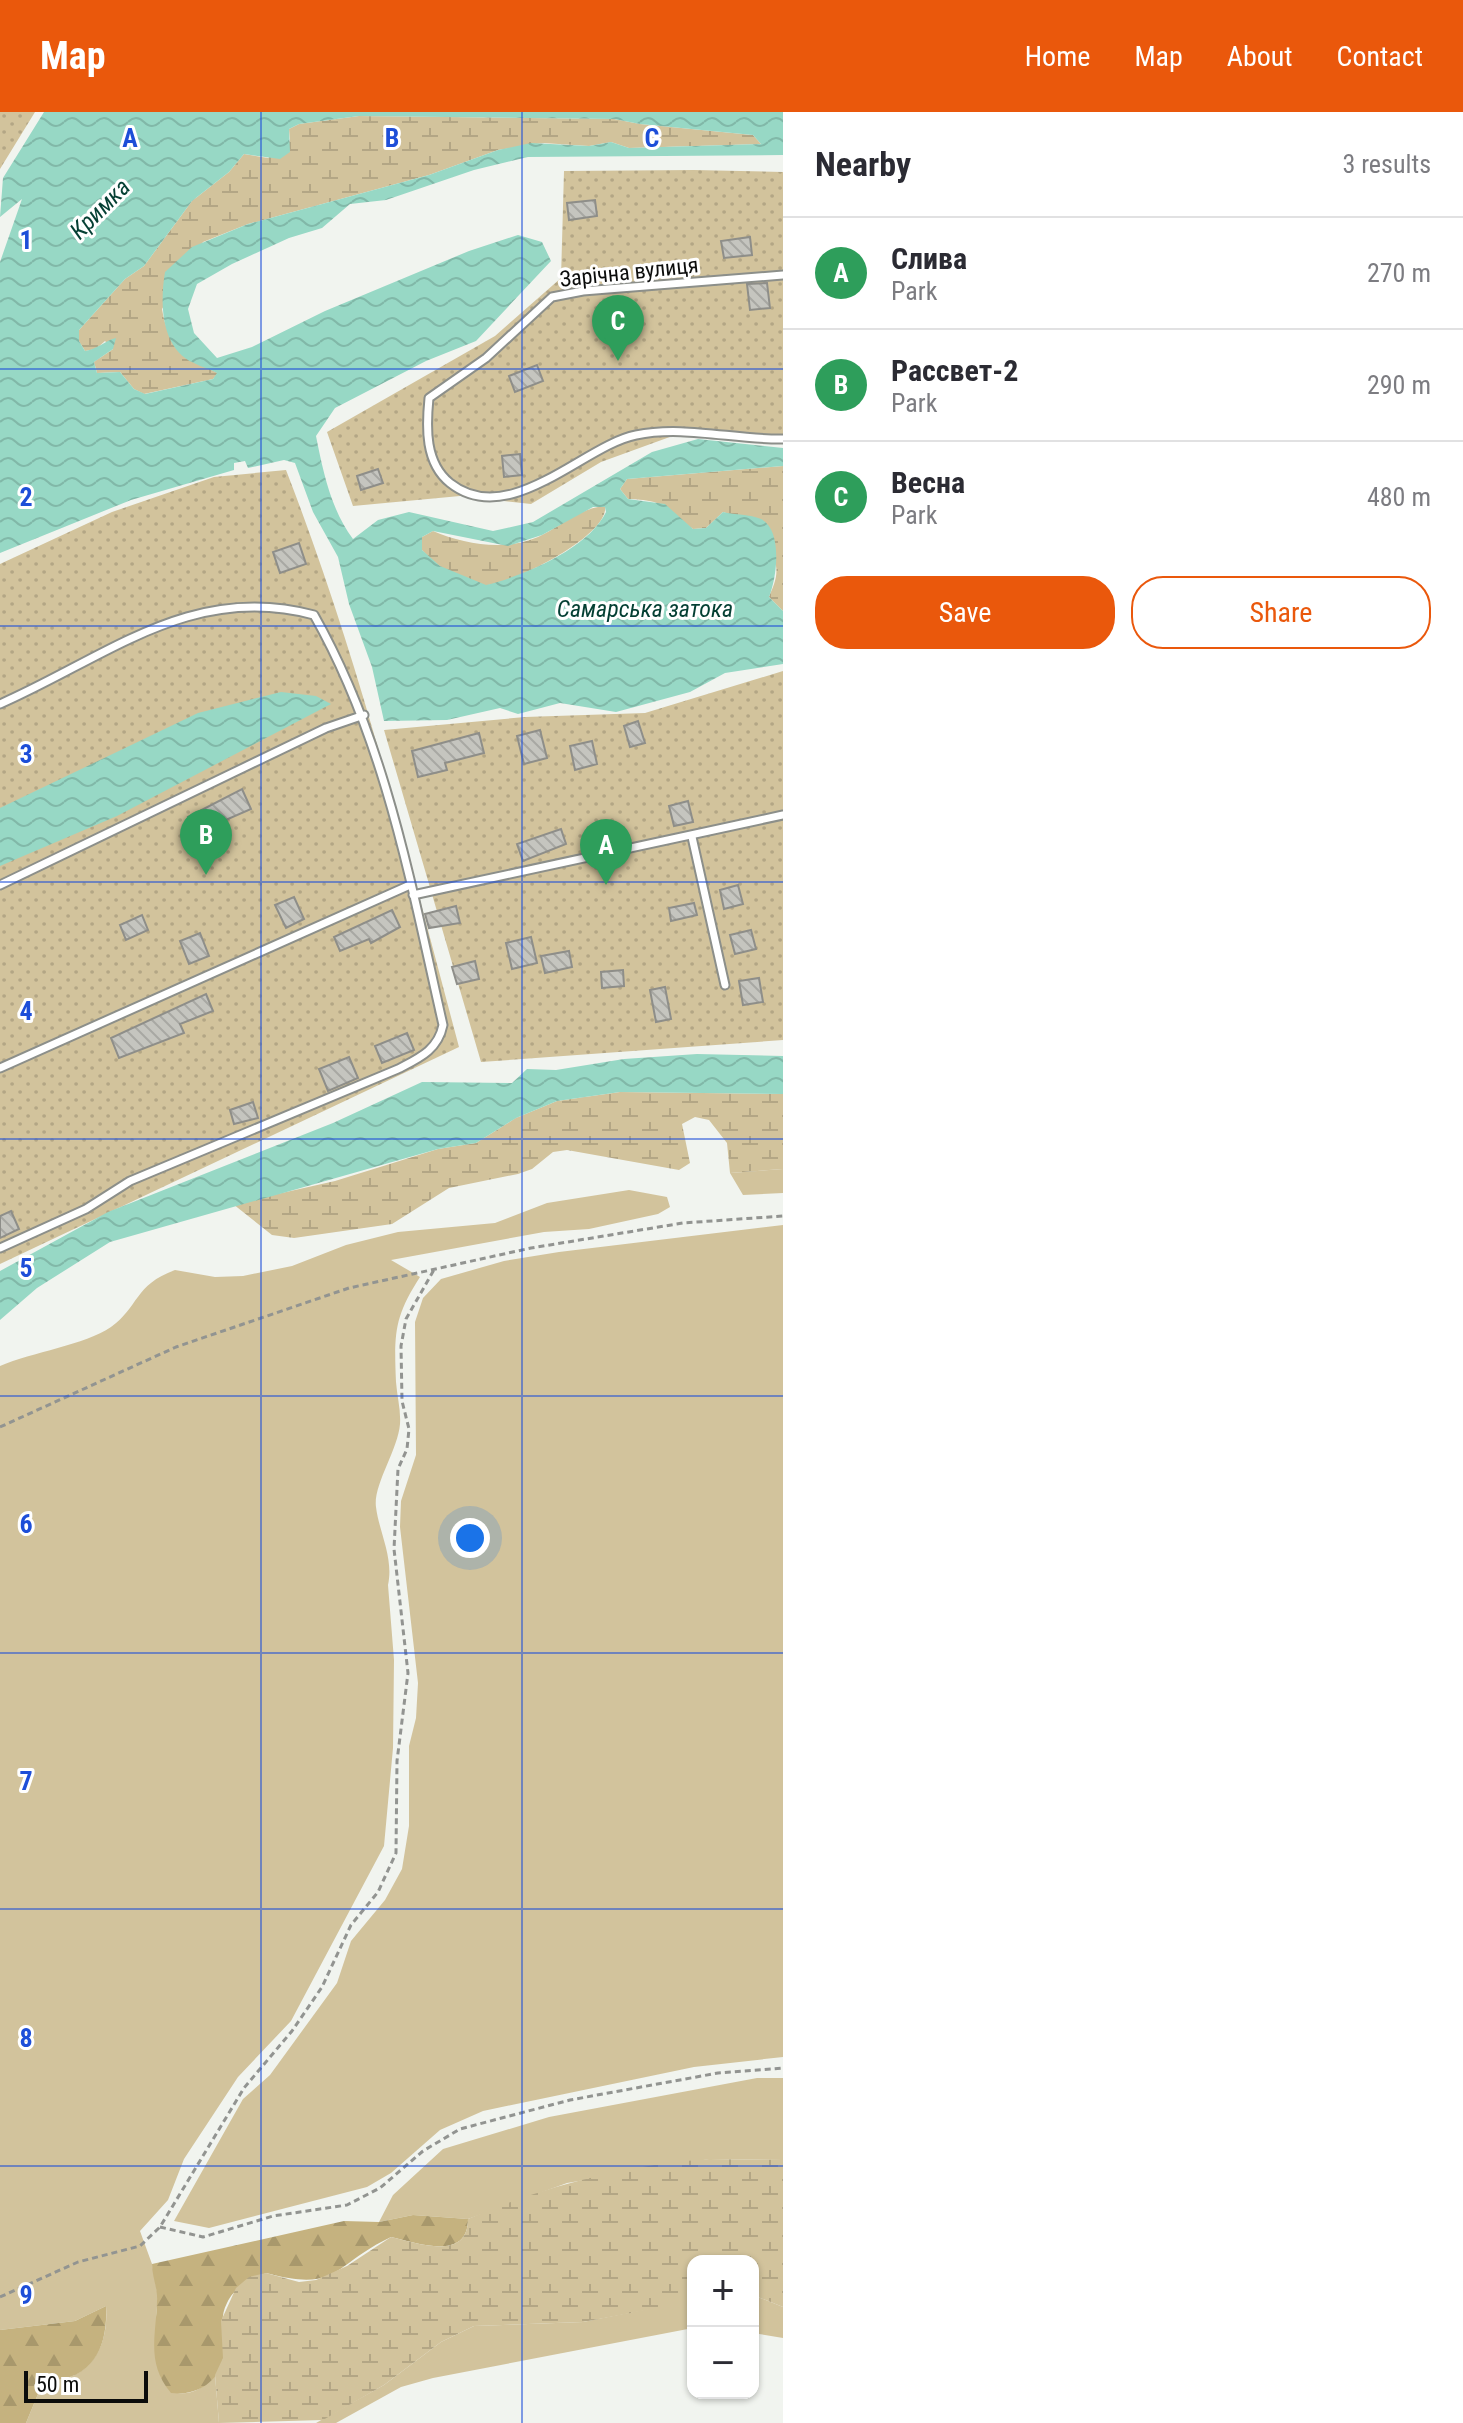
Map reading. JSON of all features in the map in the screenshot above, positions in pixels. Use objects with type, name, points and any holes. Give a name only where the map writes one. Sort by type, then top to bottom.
[{"type":"lane","name":"Зарічна вулиця","points":[[783,275],[583,291],[552,297],[486,358],[429,398],[426,426],[438,473],[456,487],[479,497],[536,486],[633,435],[665,432],[783,439]]},
{"type":"lane","points":[[0,704],[181,617],[215,607],[251,604],[283,606],[314,615],[364,715],[394,815],[443,1025],[440,1038],[428,1052],[398,1069],[130,1181],[86,1209],[0,1248]]},
{"type":"lane","points":[[0,885],[326,728],[364,715]]},
{"type":"lane","points":[[413,895],[783,815]]},
{"type":"lane","points":[[692,837],[725,985]]},
{"type":"lane","points":[[0,1068],[410,885]]},
{"type":"path","points":[[0,1427],[176,1347],[349,1288],[435,1268],[683,1223],[783,1216]]},
{"type":"path","points":[[0,2297],[78,2262],[140,2246],[160,2227],[244,2088],[292,2031],[322,1987],[351,1925],[378,1892],[396,1853],[397,1761],[408,1673],[394,1549],[398,1469],[407,1449],[409,1429],[402,1401],[401,1346],[406,1319],[435,1268]]},
{"type":"path","points":[[160,2227],[203,2237],[237,2230],[273,2216],[347,2205],[380,2188],[423,2151],[460,2129],[585,2097],[718,2073],[783,2068]]},
{"type":"green space","points":[[0,112],[35,112],[0,169]]},
{"type":"green space","points":[[359,116],[614,119],[753,135],[761,144],[629,148],[611,142],[589,146],[543,143],[498,150],[429,175],[248,224],[203,242],[162,309],[174,342],[188,356],[218,373],[213,379],[144,394],[134,389],[120,372],[97,373],[94,362],[113,349],[105,341],[96,349],[85,351],[79,341],[79,330],[125,279],[144,266],[192,201],[229,172],[244,154],[268,158],[290,141],[289,129],[299,124]]},
{"type":"green space","points":[[564,171],[783,172],[783,440],[764,434],[689,430],[601,462],[531,504],[460,496],[353,506],[327,432],[495,336],[561,278]]},
{"type":"green space","points":[[783,466],[783,611],[769,597],[776,574],[773,559],[762,543],[737,520],[723,512],[706,528],[693,529],[665,507],[651,501],[628,499],[620,489],[627,479]]},
{"type":"green space","points":[[286,470],[337,612],[359,684],[459,1047],[0,1264],[0,564],[112,512],[214,477]]},
{"type":"green space","points":[[605,506],[602,518],[577,543],[537,567],[499,583],[486,585],[469,582],[442,568],[422,550],[422,537],[433,531],[473,543],[516,544],[542,535],[588,510]]},
{"type":"green space","points":[[783,671],[783,1040],[481,1062],[384,730],[525,717],[645,713]]},
{"type":"green space","points":[[620,1092],[783,1094],[783,1169],[730,1173],[727,1143],[709,1120],[695,1117],[682,1124],[690,1163],[679,1170],[567,1150],[553,1152],[532,1169],[518,1174],[449,1188],[392,1224],[294,1238],[272,1235],[233,1204],[335,1181],[438,1149],[476,1143],[516,1118],[557,1101]]},
{"type":"green space","points":[[783,1169],[783,1193],[743,1195],[730,1173]]},
{"type":"green space","points":[[629,1190],[667,1197],[670,1207],[658,1214],[589,1229],[544,1232],[391,1260],[420,1277],[400,1315],[395,1365],[400,1424],[376,1498],[389,1565],[394,1660],[393,1748],[384,1846],[291,2021],[238,2077],[184,2159],[168,2200],[140,2231],[152,2264],[158,2297],[156,2315],[171,2392],[196,2391],[215,2375],[219,2423],[26,2423],[38,2394],[50,2381],[77,2374],[95,2357],[104,2334],[106,2306],[75,2321],[0,2330],[0,1366],[73,1344],[111,1327],[144,1289],[175,1270],[215,1277],[243,1276],[292,1266],[346,1245],[398,1232],[495,1223],[547,1203]]},
{"type":"green space","points":[[783,1225],[783,2057],[694,2067],[483,2111],[440,2130],[391,2173],[367,2187],[209,2228],[174,2221],[243,2099],[270,2075],[337,1983],[351,1941],[385,1900],[402,1869],[409,1826],[409,1746],[416,1718],[418,1683],[400,1527],[401,1501],[416,1455],[415,1322],[423,1298],[441,1279],[504,1261]]},
{"type":"green space","points":[[757,2078],[783,2078],[783,2160],[709,2159],[567,2183],[468,2219],[413,2215],[379,2222],[393,2195],[443,2149],[549,2117]]},
{"type":"green space","points":[[709,2159],[783,2160],[783,2307],[759,2297],[759,2255],[687,2255],[687,2302],[583,2322],[474,2326],[441,2342],[384,2385],[323,2420],[219,2423],[215,2375],[223,2358],[221,2321],[236,2288],[249,2277],[266,2273],[299,2282],[316,2280],[347,2266],[391,2237],[427,2245],[450,2245],[460,2241],[466,2232],[468,2219],[497,2207],[586,2179]]},
{"type":"green space","points":[[413,2215],[468,2219],[466,2232],[460,2241],[439,2246],[391,2237],[323,2278],[309,2280],[266,2273],[234,2292],[227,2303],[223,2324],[224,2352],[220,2368],[210,2382],[196,2390],[171,2393],[163,2382],[155,2360],[157,2296],[152,2264],[344,2221],[379,2222]]},
{"type":"green space","points":[[759,2297],[783,2307],[783,2338],[759,2334]]},
{"type":"green space","points":[[687,2301],[687,2329],[433,2378],[401,2387],[336,2423],[316,2423],[384,2385],[441,2342],[474,2326],[583,2322]]},
{"type":"green space","points":[[106,2306],[101,2347],[88,2366],[78,2374],[50,2381],[38,2394],[26,2423],[0,2423],[0,2330],[75,2321]]},
{"type":"water","name":"Самарська затока","points":[[44,112],[783,112],[783,155],[528,157],[474,170],[386,200],[350,204],[322,228],[289,238],[197,284],[188,309],[194,333],[217,358],[252,347],[325,311],[469,251],[518,235],[542,242],[551,261],[476,341],[426,361],[335,408],[316,436],[329,490],[345,528],[353,539],[378,520],[409,512],[493,531],[533,522],[652,452],[698,439],[783,448],[783,466],[627,479],[620,489],[628,499],[665,504],[693,529],[706,528],[723,512],[757,517],[768,525],[773,533],[776,555],[769,597],[783,611],[783,664],[725,673],[690,692],[616,712],[560,703],[518,714],[500,708],[447,720],[384,721],[372,667],[349,604],[338,557],[313,512],[295,463],[284,460],[248,468],[245,461],[234,463],[234,470],[131,500],[0,553],[0,262],[22,199],[0,217],[3,178]],"holes":[[[359,116],[614,119],[753,135],[761,144],[629,148],[611,142],[589,146],[531,143],[498,150],[429,175],[248,224],[192,247],[165,272],[163,310],[169,336],[183,356],[217,373],[213,379],[145,394],[134,389],[120,372],[97,373],[94,362],[113,349],[116,338],[85,351],[79,341],[79,330],[125,279],[144,266],[192,201],[229,172],[244,154],[280,159],[290,152],[289,129],[299,124]],[[593,507],[605,507],[606,512],[598,525],[571,549],[518,575],[486,585],[440,566],[422,550],[422,537],[433,531],[508,546],[542,535]]]},
{"type":"water","points":[[281,692],[316,696],[331,704],[117,816],[0,866],[0,808],[198,713]]},
{"type":"water","points":[[697,1054],[783,1056],[783,1094],[620,1092],[557,1101],[516,1118],[476,1143],[438,1149],[110,1242],[37,1288],[0,1320],[0,1271],[108,1212],[333,1123],[422,1082],[512,1083],[527,1069],[556,1070],[624,1059]]},
{"type":"building","points":[[595,200],[597,216],[569,220],[567,203]]},
{"type":"building","points":[[750,237],[752,255],[724,258],[721,241]]},
{"type":"building","points":[[767,283],[770,308],[750,310],[747,284]]},
{"type":"building","points":[[537,365],[543,381],[515,392],[509,376]]},
{"type":"building","points":[[520,454],[522,475],[504,477],[502,456]]},
{"type":"building","points":[[378,469],[383,483],[361,490],[357,476]]},
{"type":"building","points":[[299,543],[306,564],[280,573],[273,552]]},
{"type":"building","points":[[638,721],[645,743],[630,747],[624,726]]},
{"type":"building","points":[[540,730],[547,758],[524,764],[517,736]]},
{"type":"building","points":[[479,733],[484,753],[445,763],[447,770],[418,777],[412,751]]},
{"type":"building","points":[[592,741],[597,764],[575,770],[570,746]]},
{"type":"building","points":[[242,789],[251,809],[196,833],[188,817]]},
{"type":"building","points":[[688,801],[693,822],[674,826],[669,806]]},
{"type":"building","points":[[561,829],[566,844],[523,861],[517,844]]},
{"type":"building","points":[[738,885],[743,904],[724,909],[720,890]]},
{"type":"building","points":[[294,897],[304,919],[286,928],[275,905]]},
{"type":"building","points":[[694,903],[697,915],[671,921],[669,908]]},
{"type":"building","points":[[456,906],[460,923],[429,928],[425,914]]},
{"type":"building","points":[[392,910],[400,927],[371,943],[369,939],[340,951],[334,937]]},
{"type":"building","points":[[142,915],[148,930],[126,940],[120,925]]},
{"type":"building","points":[[751,930],[756,949],[735,954],[730,935]]},
{"type":"building","points":[[200,933],[209,956],[189,964],[180,941]]},
{"type":"building","points":[[531,937],[537,963],[512,969],[506,943]]},
{"type":"building","points":[[569,951],[572,967],[545,973],[541,956]]},
{"type":"building","points":[[475,961],[479,979],[457,984],[452,967]]},
{"type":"building","points":[[623,970],[624,986],[602,988],[601,972]]},
{"type":"building","points":[[759,978],[763,1002],[743,1005],[739,981]]},
{"type":"building","points":[[665,987],[671,1019],[656,1022],[650,990]]},
{"type":"building","points":[[206,994],[213,1011],[180,1024],[184,1033],[119,1058],[111,1038]]},
{"type":"building","points":[[407,1033],[414,1050],[382,1063],[375,1046]]},
{"type":"building","points":[[349,1057],[358,1078],[328,1091],[319,1069]]},
{"type":"building","points":[[253,1102],[258,1118],[234,1124],[230,1110]]},
{"type":"building","points":[[11,1211],[19,1229],[0,1238],[0,1216]]},
{"type":"place","name":"Весна","points":[[618,361]]},
{"type":"place","name":"Рассвет-2","points":[[206,875]]},
{"type":"place","name":"Слива","points":[[606,885]]},
{"type":"water label","name":"Кримка","points":[[100,209]]}]
